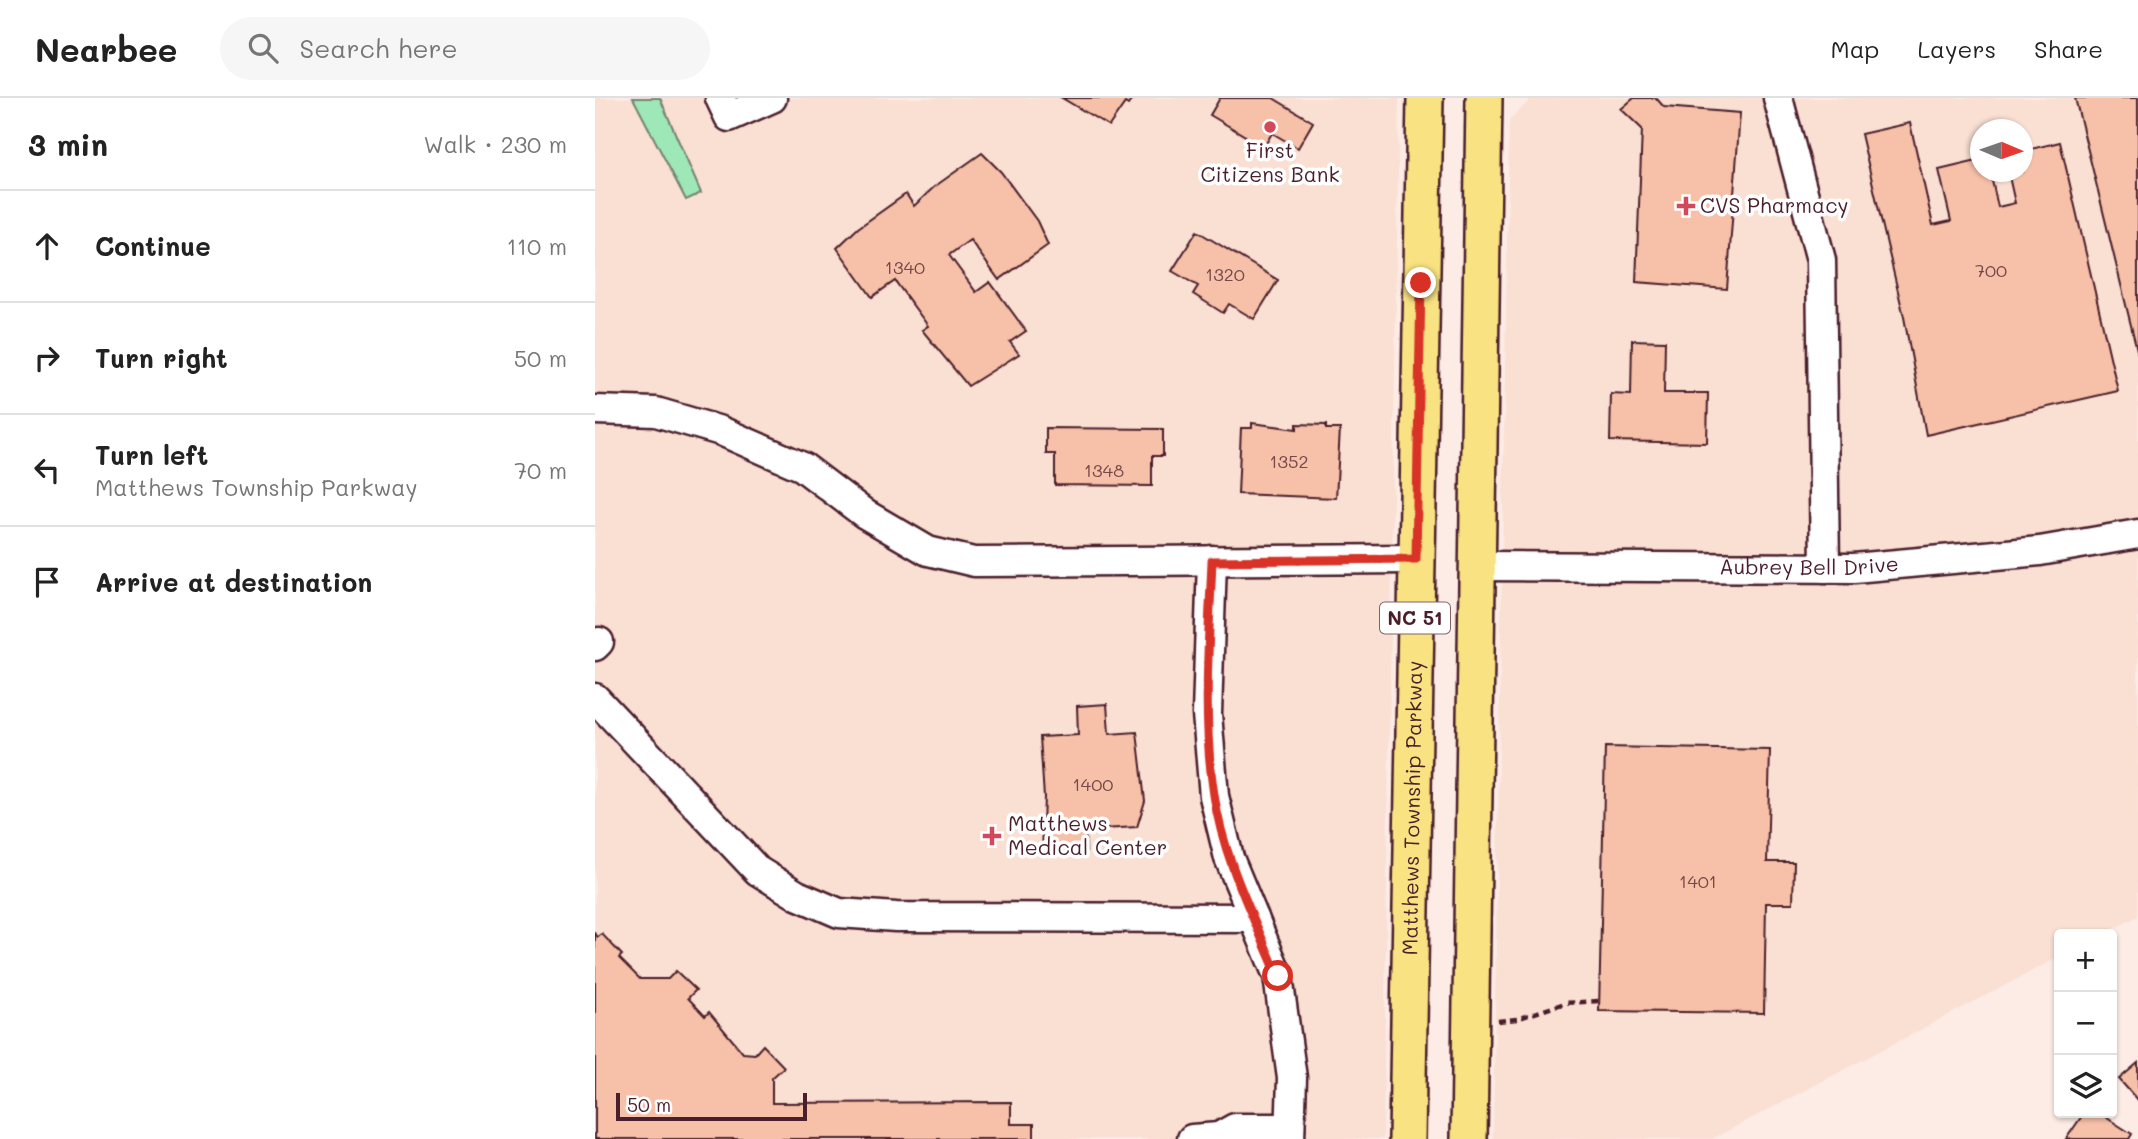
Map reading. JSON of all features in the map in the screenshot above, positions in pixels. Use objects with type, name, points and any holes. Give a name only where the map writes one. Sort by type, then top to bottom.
[{"type":"main road","name":"Matthews Township Parkway","points":[[1407,1139],[1425,98]]},
{"type":"main road","name":"NC 51","points":[[1469,1139],[1484,98]]},
{"type":"street","points":[[720,98],[729,117],[772,98]]},
{"type":"street","points":[[1778,98],[1821,260],[1825,568]]},
{"type":"street","points":[[595,410],[656,412],[721,431],[803,467],[865,514],[928,551],[967,560],[1416,559]]},
{"type":"street","name":"Aubrey Bell Drive","points":[[1477,566],[1825,568],[2040,551],[2138,534]]},
{"type":"street","points":[[1211,1138],[1235,1128],[1290,1133],[1292,1078],[1278,976],[1229,858],[1214,796],[1207,714],[1212,561]]},
{"type":"street","points":[[595,698],[758,871],[797,895],[839,913],[896,917],[1254,918]]},
{"type":"path","points":[[1497,1021],[1517,1019],[1565,1003],[1599,1002]]},
{"type":"shaded area","name":"Matthews Medical Center","points":[[595,98],[1399,98],[1383,1139],[595,1139]]},
{"type":"shaded area","points":[[1532,98],[2138,98],[2138,916],[2113,929],[2054,929],[2054,960],[1712,1139],[1493,1139],[1509,121]]},
{"type":"green space","points":[[633,98],[660,98],[701,193],[686,200]]},
{"type":"building","points":[[1062,98],[1133,98],[1128,105],[1125,103],[1109,126]]},
{"type":"building","name":"First Citizens Bank","points":[[1220,98],[1273,98],[1313,122],[1298,148],[1272,133],[1264,147],[1210,115]]},
{"type":"building","name":"CVS Pharmacy","points":[[1634,98],[1656,98],[1664,107],[1740,113],[1727,289],[1636,282],[1642,129],[1621,109]]},
{"type":"building","points":[[2075,98],[2138,98],[2138,354],[2101,203]]},
{"type":"building","points":[[1910,123],[1933,225],[1951,221],[1939,170],[1970,163],[1970,182],[1992,182],[1998,207],[2015,203],[2010,182],[2033,182],[2033,149],[2060,142],[2118,391],[1926,435],[1904,317],[1861,134]]},
{"type":"building","points":[[982,153],[1001,172],[1037,221],[1048,245],[999,280],[970,240],[949,255],[976,292],[990,282],[1026,331],[1010,342],[1019,354],[968,386],[922,330],[928,326],[895,281],[872,297],[837,248],[858,228],[906,194],[914,206],[934,187]]},
{"type":"building","points":[[1197,231],[1278,280],[1254,319],[1229,304],[1223,313],[1193,294],[1198,286],[1172,271]]},
{"type":"building","points":[[1632,340],[1665,341],[1664,393],[1708,393],[1707,443],[1610,441],[1611,394],[1631,395]]},
{"type":"building","points":[[1252,423],[1297,429],[1297,424],[1326,425],[1326,429],[1340,429],[1336,498],[1238,494],[1241,428],[1252,428]]},
{"type":"building","points":[[1046,428],[1163,429],[1163,456],[1152,456],[1152,486],[1055,485],[1055,454],[1046,454]]},
{"type":"building","points":[[1107,704],[1109,734],[1137,732],[1145,801],[1137,827],[1085,830],[1086,851],[1042,853],[1044,797],[1040,737],[1078,735],[1077,706]]},
{"type":"building","points":[[1605,747],[1770,750],[1767,862],[1794,862],[1793,903],[1766,903],[1764,1013],[1599,1011]]},
{"type":"building","points":[[595,934],[598,937],[602,934],[622,955],[619,958],[640,979],[668,979],[676,971],[696,990],[688,998],[705,1016],[709,1012],[743,1053],[755,1054],[763,1045],[784,1067],[772,1078],[772,1103],[1011,1102],[1011,1124],[1034,1124],[1034,1139],[595,1139]]},
{"type":"building","points":[[2138,1063],[2138,1101],[2119,1079]]},
{"type":"building","points":[[2081,1118],[2107,1118],[2132,1134],[2129,1139],[2066,1139]]},
{"type":"place","name":"First Citizens Bank","points":[[1270,127]]},
{"type":"place","name":"CVS Pharmacy","points":[[1686,206]]},
{"type":"place","name":"Matthews Medical Center","points":[[992,836]]},
{"type":"route","points":[[1278,976],[1229,858],[1214,796],[1207,714],[1212,561],[1416,559],[1421,283]]}]
